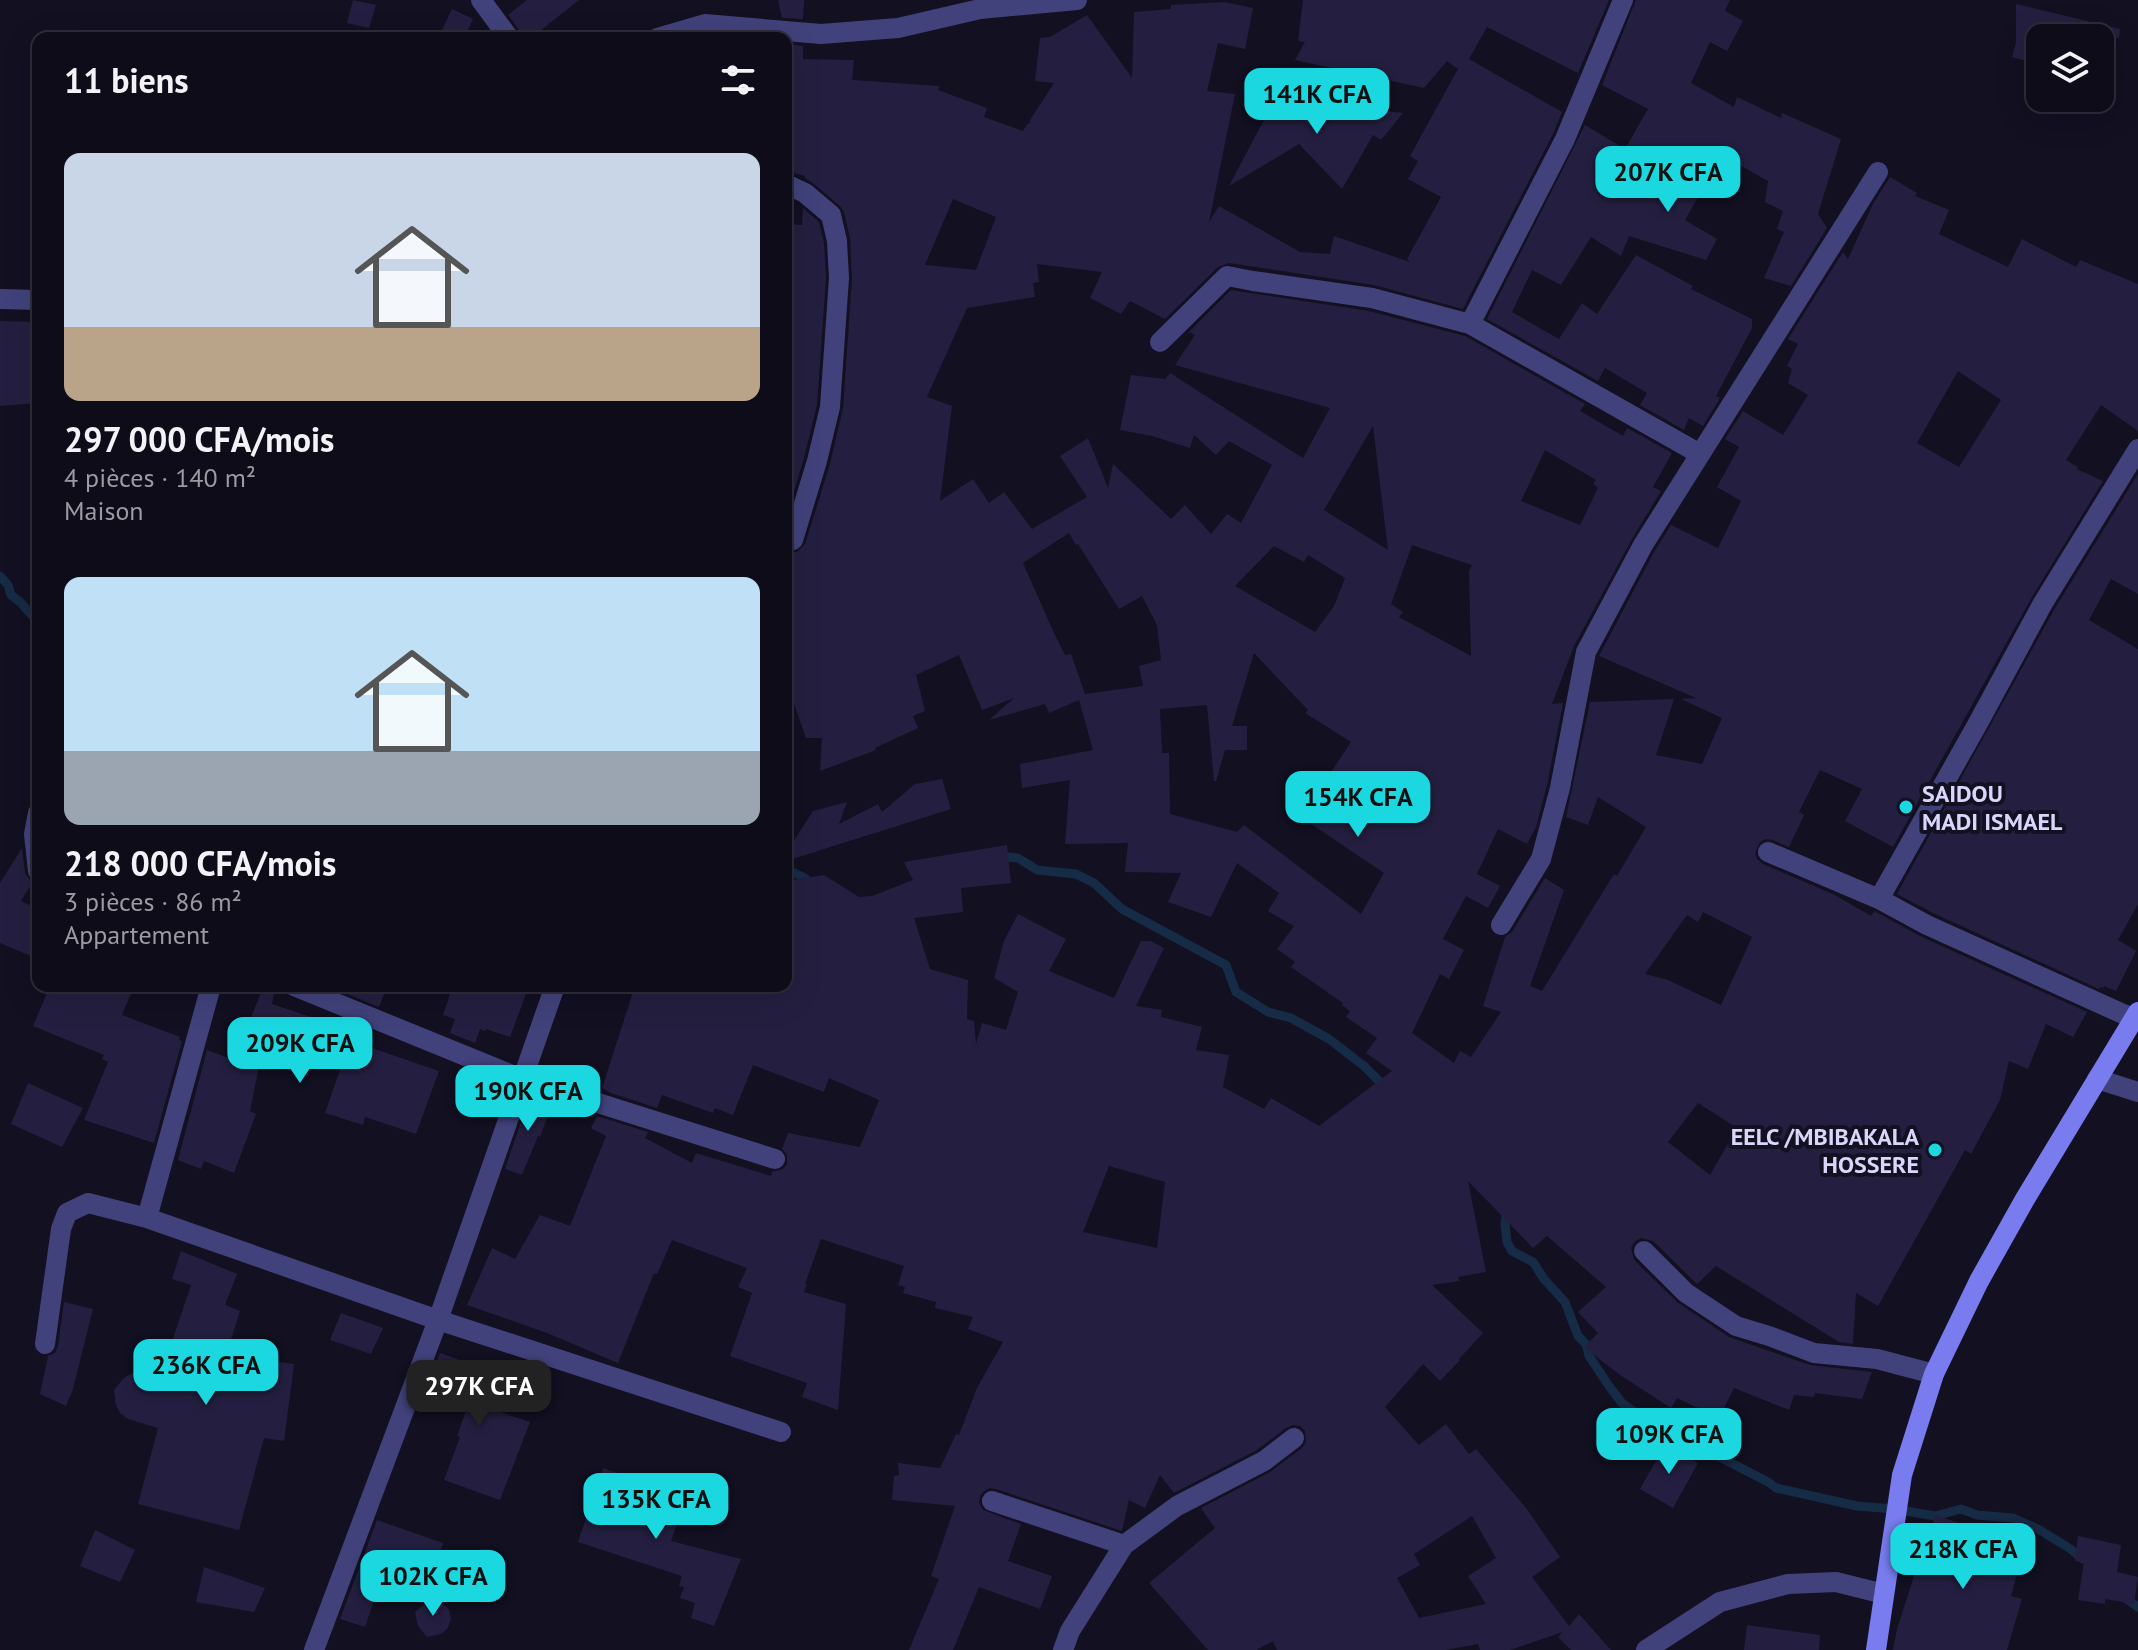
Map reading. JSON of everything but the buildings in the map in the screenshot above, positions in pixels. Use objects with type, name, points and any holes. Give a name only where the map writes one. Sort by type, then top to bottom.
[{"type":"street","points":[[481,0],[505,32]]},
{"type":"street","points":[[678,32],[705,24],[821,34],[898,28],[980,9],[1077,0]]},
{"type":"street","points":[[1470,324],[1565,139],[1623,0]]},
{"type":"street","points":[[1501,925],[1541,859],[1560,788],[1586,652],[1643,545],[1878,172]]},
{"type":"street","points":[[792,187],[805,193],[831,215],[837,241],[839,278],[830,407],[793,540]]},
{"type":"street","points":[[1160,342],[1227,276],[1372,298],[1470,324],[1700,454]]},
{"type":"street","points":[[0,299],[32,300]]},
{"type":"street","points":[[1879,899],[2043,603],[2138,449]]},
{"type":"street","points":[[1768,852],[2136,1016],[2025,1199],[1979,1281],[1934,1374],[1902,1475],[1876,1650]]},
{"type":"street","points":[[147,1218],[209,992]]},
{"type":"street","points":[[309,992],[522,1079],[775,1159]]},
{"type":"street","points":[[314,1650],[438,1320],[553,992]]},
{"type":"street","points":[[2097,1079],[2138,1092]]},
{"type":"street","points":[[45,1344],[61,1229],[67,1213],[88,1203],[147,1218],[438,1320],[781,1432]]},
{"type":"street","points":[[1644,1251],[1686,1293],[1736,1326],[1814,1353],[1877,1359],[1934,1374]]},
{"type":"street","points":[[1063,1650],[1070,1631],[1124,1545],[1177,1506],[1264,1461],[1294,1438]]},
{"type":"street","points":[[992,1501],[1124,1545]]},
{"type":"street","points":[[1646,1650],[1720,1602],[1788,1584],[1836,1582],[1884,1594]]},
{"type":"waterway","points":[[0,576],[8,585],[11,595],[32,615]]},
{"type":"waterway","points":[[999,859],[1018,858],[1037,870],[1076,874],[1094,883],[1122,909],[1226,965],[1236,992],[1268,1012],[1291,1018],[1329,1039],[1364,1066],[1384,1091]]},
{"type":"waterway","points":[[792,872],[814,885]]},
{"type":"waterway","points":[[1507,1210],[1507,1242],[1512,1251],[1533,1262],[1565,1302],[1578,1336],[1586,1344],[1589,1356],[1609,1386],[1622,1403],[1652,1428],[1662,1429],[1673,1440],[1710,1452],[1776,1488],[1857,1506],[1935,1516],[1961,1509],[1977,1515],[2013,1518],[2038,1529],[2083,1559]]},
{"type":"waterway","points":[[2123,1596],[2138,1607]]},
{"type":"place","name":"SAIDOU MADI ISMAEL","points":[[1906,807]]},
{"type":"place","name":"EELC /MBIBAKALA HOSSERE","points":[[1935,1150]]}]
